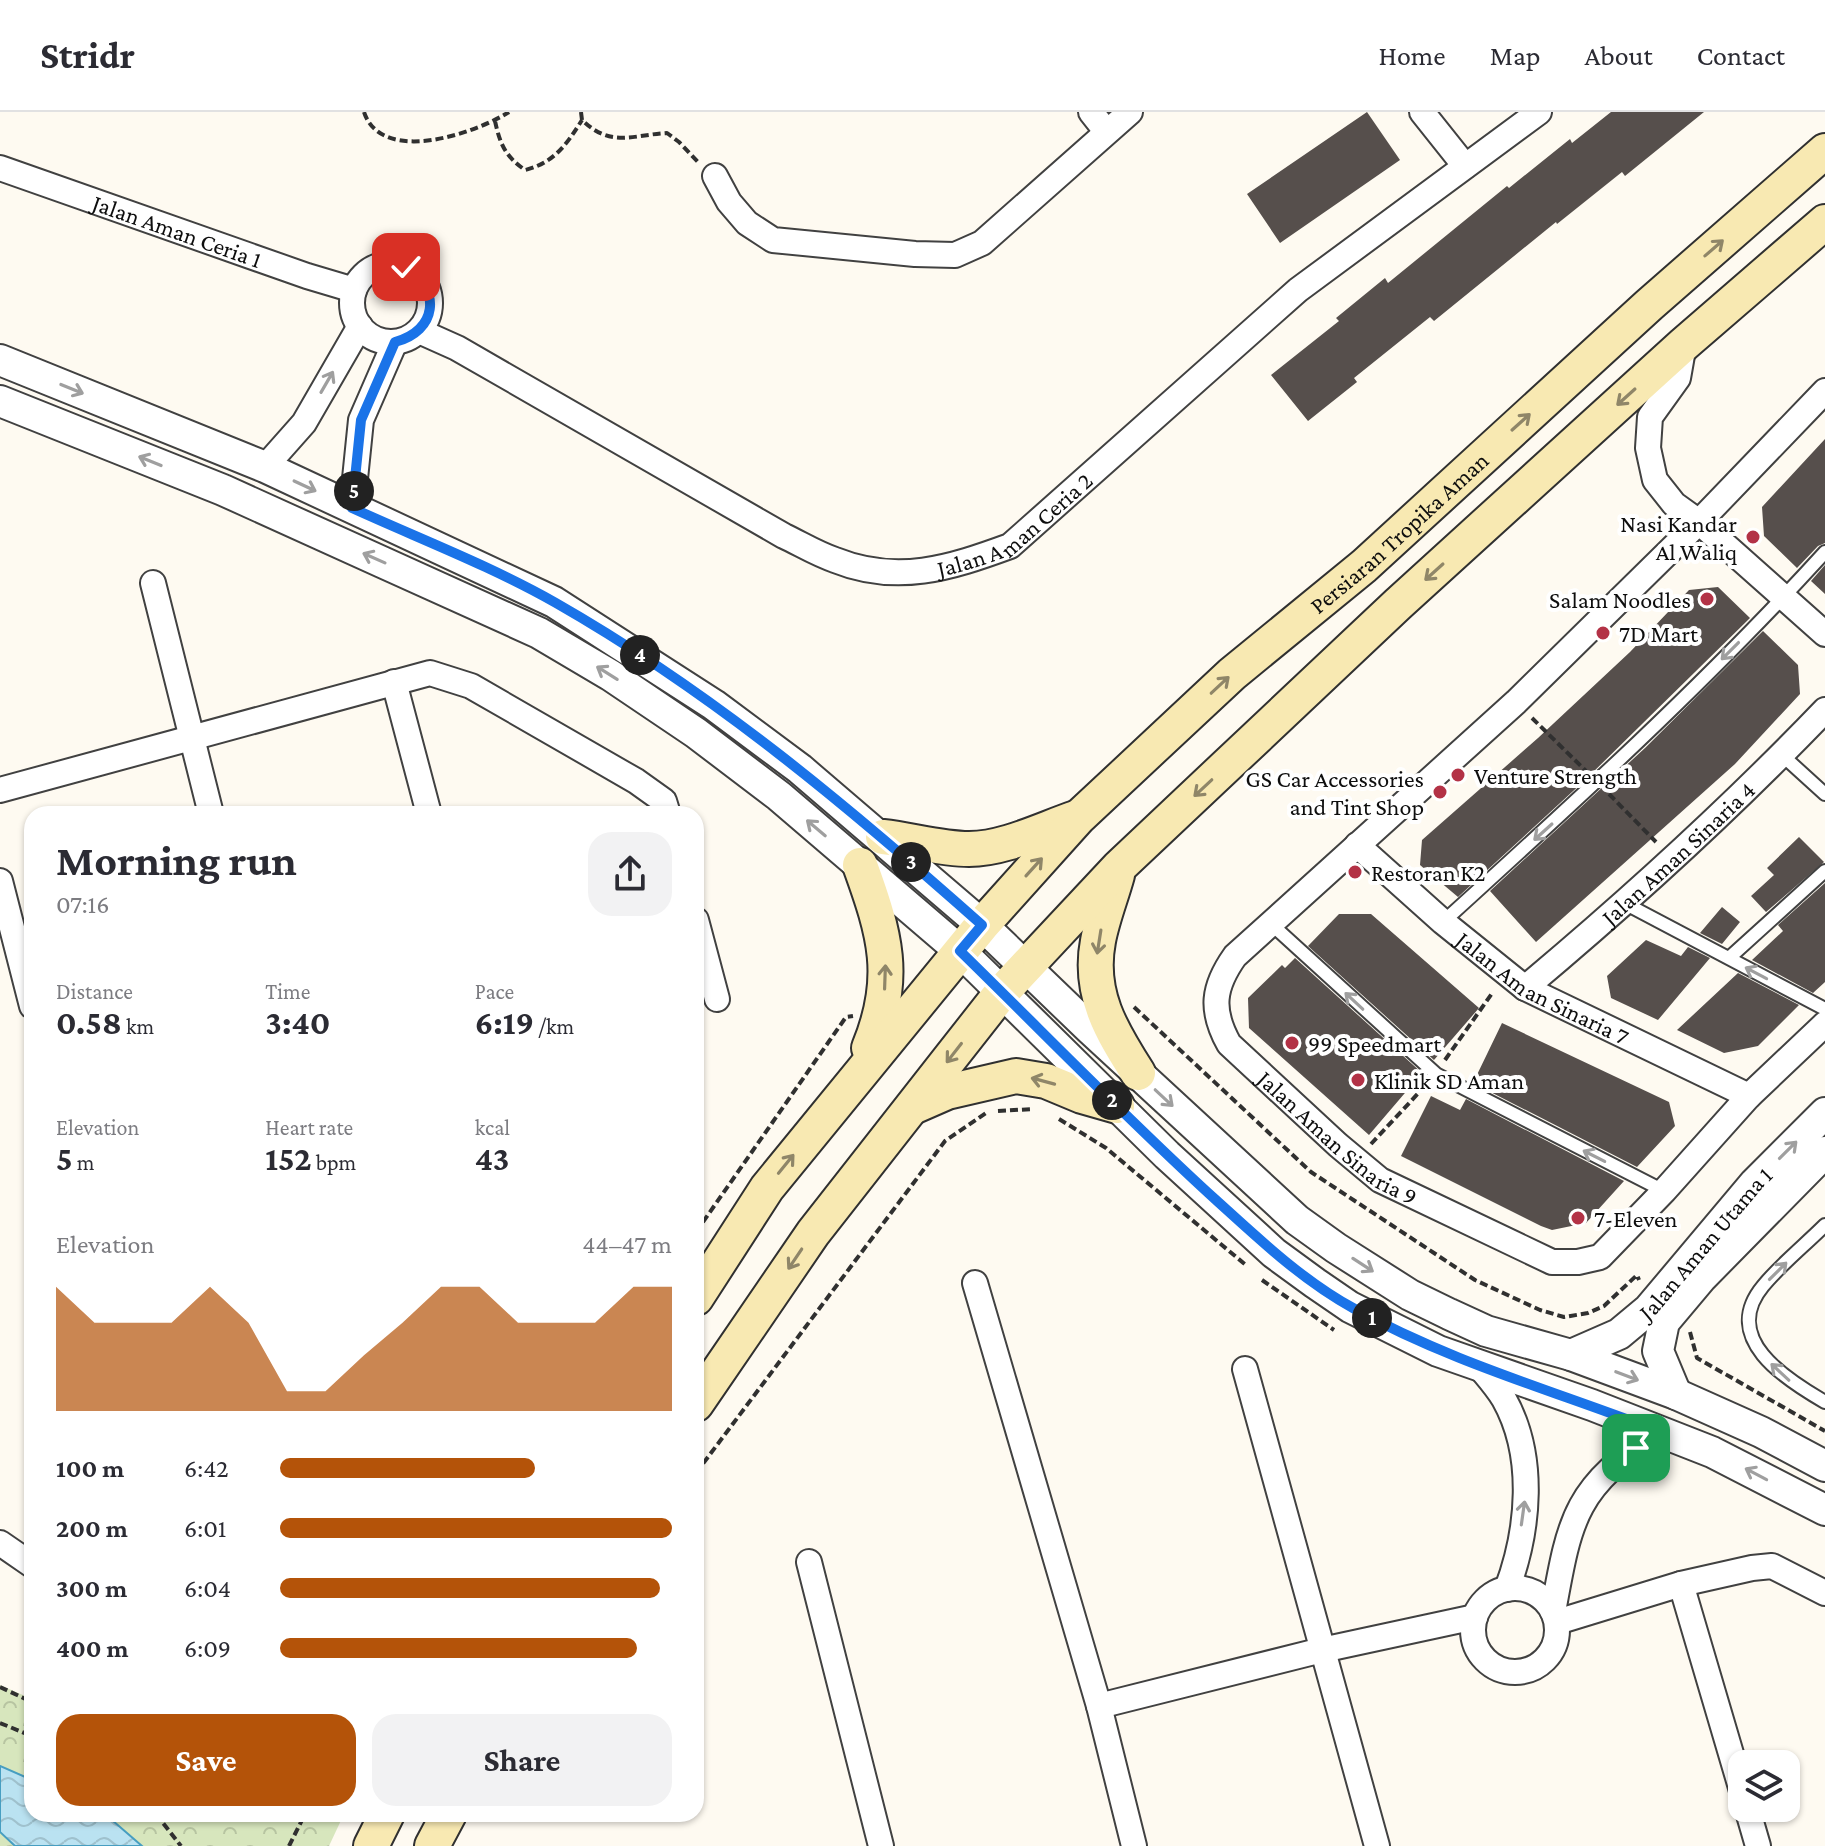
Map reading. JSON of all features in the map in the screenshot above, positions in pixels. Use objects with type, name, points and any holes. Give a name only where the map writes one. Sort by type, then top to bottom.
[{"type":"main road","name":"Persiaran Tropika Aman","points":[[704,1286],[767,1188],[960,951],[1079,817],[1232,674],[1364,566],[1649,305],[1825,151]]},
{"type":"main road","points":[[704,1392],[813,1233],[1002,992],[1119,867],[1398,604],[1684,344],[1825,222]]},
{"type":"main road","points":[[883,837],[952,848],[981,848],[1079,817]]},
{"type":"main road","points":[[856,1078],[872,1040],[886,987],[882,930],[860,865]]},
{"type":"main road","points":[[1119,867],[1098,941],[1096,968],[1104,1015],[1138,1073]]},
{"type":"main road","points":[[914,1107],[959,1088],[1016,1076],[1046,1081],[1117,1106]]},
{"type":"main road","points":[[371,1846],[383,1822]]},
{"type":"main road","points":[[432,1846],[445,1822]]},
{"type":"street","points":[[715,176],[729,202],[747,223],[773,240],[955,255],[982,243],[1098,122],[1130,112]]},
{"type":"street","points":[[1422,112],[1465,166]]},
{"type":"street","name":"Jalan Aman Ceria 2","points":[[419,331],[470,356],[784,536],[837,561],[894,574],[918,573],[960,564],[1010,546],[1298,290],[1539,112]]},
{"type":"street","name":"Jalan Aman Ceria 1","points":[[0,168],[354,290]]},
{"type":"street","points":[[394,264],[406,267],[425,283],[430,308],[419,331],[395,342],[382,341],[369,336],[360,326],[352,303],[354,290],[369,270],[394,264]]},
{"type":"street","points":[[265,467],[304,423],[360,326]]},
{"type":"street","points":[[352,508],[361,420],[395,342]]},
{"type":"street","points":[[1684,344],[1678,378],[1650,417],[1648,448],[1655,480],[1674,504],[1785,596],[1825,634]]},
{"type":"street","points":[[0,360],[265,467],[554,602],[629,648],[764,742],[883,837],[982,925],[1297,1220],[1360,1263],[1410,1295],[1486,1331],[1571,1355],[1676,1394],[1749,1426],[1825,1466]]},
{"type":"street","name":"Jalan Aman Sinaria 9","points":[[1664,1191],[1600,1257],[1578,1262],[1552,1262],[1529,1252],[1380,1180],[1338,1145],[1229,1044],[1219,1027],[1217,984],[1235,956],[1516,702],[1699,522],[1825,391]]},
{"type":"street","points":[[0,401],[223,490],[539,633],[610,675],[696,733],[779,796],[960,951],[1167,1155],[1274,1253],[1315,1283],[1350,1307],[1438,1351],[1661,1432],[1743,1467],[1825,1510]]},
{"type":"street","points":[[153,583],[209,806]]},
{"type":"street","points":[[0,790],[430,673],[471,686],[636,781],[664,801],[666,806]]},
{"type":"street","points":[[394,682],[427,806]]},
{"type":"street","name":"Jalan Aman Sinaria 4","points":[[1525,988],[1626,904],[1825,710]]},
{"type":"street","name":"Jalan Aman Sinaria 7","points":[[1357,845],[1443,922],[1525,988],[1749,1096]]},
{"type":"street","points":[[0,881],[24,975]]},
{"type":"street","points":[[704,950],[717,999]]},
{"type":"street","points":[[1664,1191],[1749,1096],[1825,1024]]},
{"type":"street","name":"Jalan Aman Utama 1","points":[[1571,1355],[1619,1334],[1649,1309],[1755,1183],[1825,1113]]},
{"type":"street","name":"Jalan Aman Utama 1","points":[[1676,1394],[1658,1351],[1664,1322],[1701,1278],[1825,1152]]},
{"type":"street","points":[[975,1283],[1099,1706],[1134,1846]]},
{"type":"street","points":[[1477,1364],[1504,1399],[1521,1443],[1527,1489],[1517,1562],[1507,1589]]},
{"type":"street","points":[[1245,1369],[1377,1846]]},
{"type":"street","points":[[1555,1617],[1547,1602],[1529,1590],[1507,1589],[1487,1598],[1475,1617],[1474,1639],[1483,1658],[1513,1673],[1534,1668],[1551,1654],[1555,1644],[1555,1617],[1565,1546],[1578,1509],[1596,1482],[1636,1448],[1661,1432]]},
{"type":"street","points":[[0,1543],[24,1560]]},
{"type":"street","points":[[809,1562],[881,1846]]},
{"type":"street","points":[[1555,1617],[1681,1584],[1772,1566],[1825,1593]]},
{"type":"street","points":[[1681,1584],[1730,1750]]},
{"type":"street","points":[[1099,1706],[1322,1650],[1475,1617]]},
{"type":"street","points":[[1751,1822],[1758,1846]]},
{"type":"lane","points":[[1443,922],[1597,782],[1785,596],[1825,552]]},
{"type":"lane","points":[[1782,755],[1825,794]]},
{"type":"lane","points":[[1729,958],[1825,871]]},
{"type":"lane","points":[[1626,904],[1825,1009]]},
{"type":"lane","points":[[1265,927],[1436,1074],[1664,1191]]},
{"type":"lane","points":[[1825,1225],[1762,1286],[1752,1305],[1750,1328],[1757,1348],[1771,1364],[1792,1383],[1825,1402]]},
{"type":"path","points":[[364,112],[376,131],[404,140],[427,142],[495,121],[509,112]]},
{"type":"path","points":[[495,121],[499,143],[509,158],[525,170],[541,166],[565,148],[582,120],[581,112]]},
{"type":"path","points":[[582,120],[605,136],[625,140],[667,133],[715,176]]},
{"type":"path","points":[[704,1462],[945,1141],[989,1112]]},
{"type":"path","points":[[0,1687],[24,1698]]},
{"type":"path","points":[[0,1723],[24,1733]]},
{"type":"path","points":[[162,1822],[181,1846]]},
{"type":"path","points":[[289,1846],[301,1822]]},
{"type":"green space","points":[[0,1685],[24,1696],[24,1822],[340,1822],[329,1846],[0,1846]]},
{"type":"water","points":[[0,1766],[24,1776],[24,1822],[114,1822],[142,1846],[15,1846],[0,1832]]},
{"type":"building","points":[[1367,112],[1400,160],[1280,243],[1247,194]]},
{"type":"building","points":[[1611,112],[1704,112],[1625,176],[1622,172],[1556,222],[1434,321],[1430,317],[1354,378],[1357,382],[1308,421],[1271,375],[1339,321],[1336,318],[1385,278],[1388,283],[1507,186],[1509,188],[1570,139],[1572,143]]},
{"type":"building","points":[[1825,439],[1825,543],[1818,546],[1797,568],[1764,536],[1762,507]]},
{"type":"building","points":[[1825,565],[1825,594],[1811,581]]},
{"type":"building","points":[[1718,587],[1750,618],[1584,781],[1458,897],[1420,865],[1422,840],[1630,652],[1689,590]]},
{"type":"building","points":[[1763,631],[1798,665],[1800,694],[1735,764],[1536,942],[1490,891],[1645,748]]},
{"type":"building","points":[[1799,837],[1824,862],[1766,912],[1751,896],[1774,875],[1767,868]]},
{"type":"building","points":[[1825,883],[1825,982],[1813,993],[1752,960],[1783,931],[1778,925]]},
{"type":"building","points":[[1722,907],[1740,922],[1722,944],[1700,933]]},
{"type":"building","points":[[1339,914],[1371,914],[1479,1008],[1434,1060],[1308,946]]},
{"type":"building","points":[[1646,940],[1681,956],[1688,947],[1710,958],[1658,1020],[1611,998],[1607,976]]},
{"type":"building","points":[[1295,958],[1422,1073],[1369,1135],[1249,1028],[1248,998],[1282,965],[1285,968]]},
{"type":"building","points":[[1738,973],[1799,1005],[1758,1046],[1724,1053],[1677,1030]]},
{"type":"building","points":[[1502,1023],[1669,1102],[1675,1126],[1637,1167],[1473,1083]]},
{"type":"building","points":[[1431,1096],[1460,1110],[1466,1099],[1624,1181],[1586,1223],[1552,1230],[1541,1226],[1401,1156]]},
{"type":"place","name":"Nasi Kandar Al Waliq","points":[[1753,537]]},
{"type":"place","name":"Salam Noodles","points":[[1707,599]]},
{"type":"place","name":"7D Mart","points":[[1603,633]]},
{"type":"place","name":"Venture Strength","points":[[1458,775]]},
{"type":"place","name":"GS Car Accessories and Tint Shop","points":[[1440,792]]},
{"type":"place","name":"Restoran K2","points":[[1355,872]]},
{"type":"place","name":"99 Speedmart","points":[[1292,1043]]},
{"type":"place","name":"Klinik SD Aman","points":[[1358,1080]]},
{"type":"place","name":"7-Eleven","points":[[1578,1218]]},
{"type":"route","points":[[406,267],[425,283],[430,308],[419,331],[395,342],[361,420],[352,508],[554,602],[714,705],[800,769],[982,925],[960,951],[1167,1155],[1274,1253],[1350,1307],[1438,1351],[1661,1432],[1636,1448]]}]
